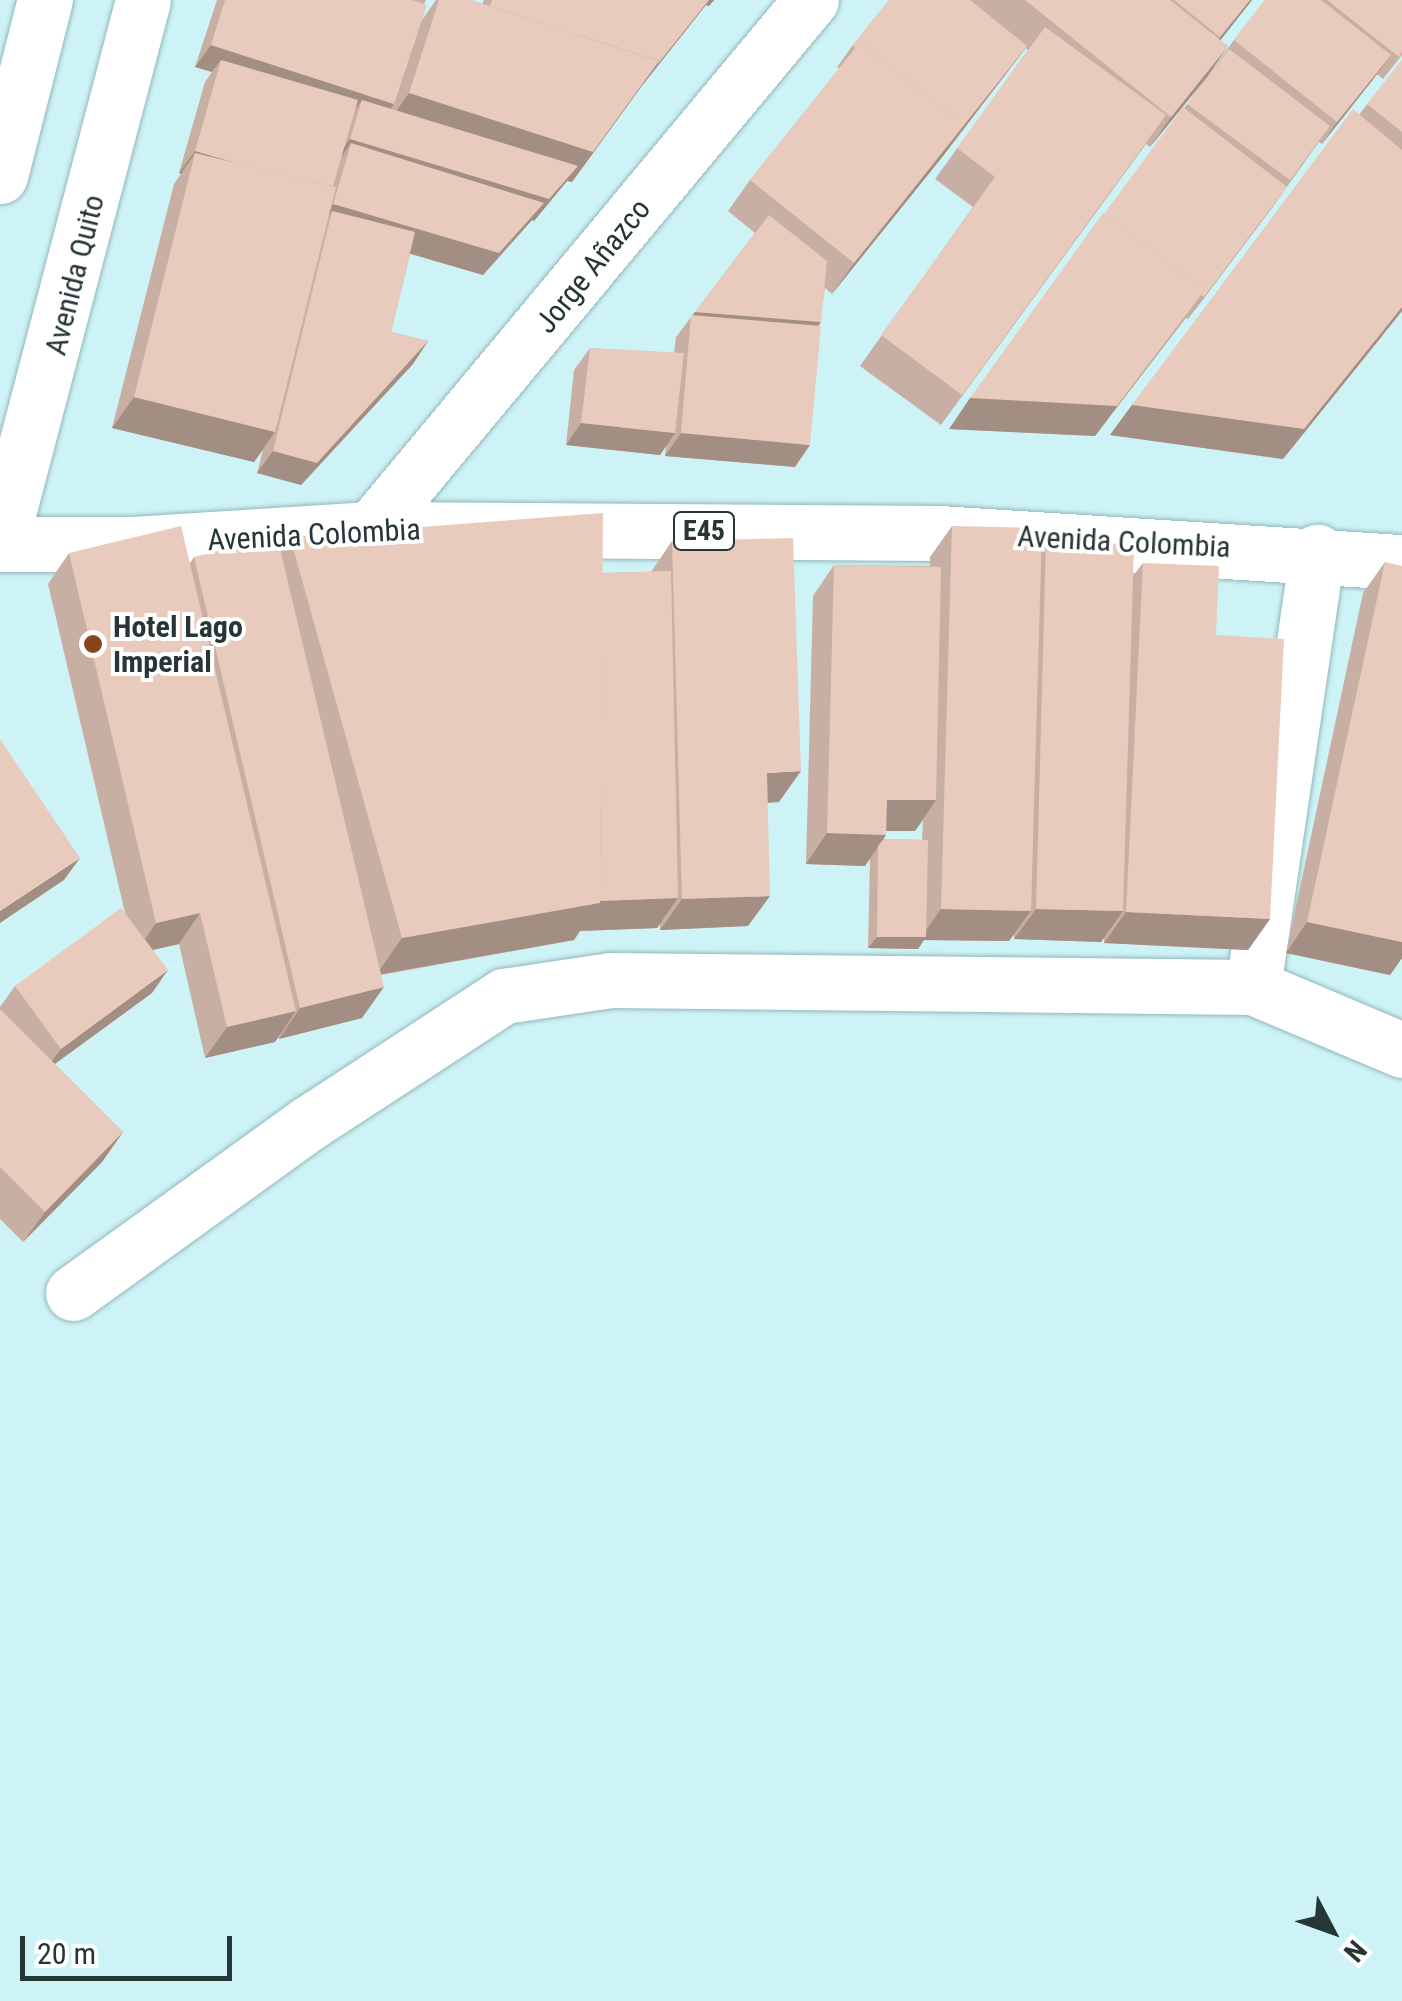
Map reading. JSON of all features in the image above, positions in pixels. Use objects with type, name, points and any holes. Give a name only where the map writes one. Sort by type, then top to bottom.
[{"type":"main road","points":[[0,176],[45,0]]},
{"type":"main road","name":"Avenida Quito","points":[[2,544],[143,0]]},
{"type":"main road","name":"Jorge Añazco","points":[[371,529],[811,0]]},
{"type":"main road","name":"Avenida Colombia","points":[[2,544],[133,544],[371,529],[939,533],[1317,552],[1402,562]]},
{"type":"main road","points":[[1253,987],[1317,552]]},
{"type":"main road","points":[[73,1294],[310,1123],[504,996],[610,980],[1253,987],[1402,1050]]},
{"type":"building","points":[[225,0],[412,0],[427,5],[394,104],[211,45]]},
{"type":"building","points":[[439,0],[471,0],[659,61],[593,152],[409,93]]},
{"type":"building","points":[[492,0],[709,0],[657,65],[659,61],[490,6]]},
{"type":"building","points":[[889,0],[970,0],[1027,46],[964,125],[860,42],[856,48],[853,45]]},
{"type":"building","points":[[1025,0],[1170,0],[1228,46],[1171,117]]},
{"type":"building","points":[[1174,0],[1250,0],[1220,37]]},
{"type":"building","points":[[1265,0],[1321,0],[1391,55],[1337,122],[1234,40]]},
{"type":"building","points":[[1327,0],[1402,0],[1399,57]]},
{"type":"building","points":[[1045,27],[1166,115],[962,395],[881,335],[995,177],[957,148]]},
{"type":"building","points":[[860,42],[964,125],[854,263],[750,180]]},
{"type":"building","points":[[1229,49],[1330,126],[1290,180],[1187,104]]},
{"type":"building","points":[[221,60],[358,100],[333,186],[195,151]]},
{"type":"building","points":[[1402,60],[1402,132],[1367,104]]},
{"type":"building","points":[[362,100],[578,166],[549,199],[350,139]]},
{"type":"building","points":[[1183,107],[1287,187],[1204,297],[1201,295],[1205,290],[1104,214]]},
{"type":"building","points":[[1353,109],[1402,150],[1402,307],[1304,429],[1132,405]]},
{"type":"building","points":[[351,143],[544,203],[499,253],[333,204]]},
{"type":"building","points":[[195,153],[336,187],[275,432],[134,397]]},
{"type":"building","points":[[332,211],[415,232],[391,332],[428,341],[317,463],[273,451]]},
{"type":"building","points":[[1103,213],[1205,290],[1117,406],[970,398]]},
{"type":"building","points":[[769,215],[827,261],[821,322],[695,312]]},
{"type":"building","points":[[691,315],[821,326],[810,445],[681,433]]},
{"type":"building","points":[[590,348],[684,353],[675,433],[581,423]]},
{"type":"building","points":[[603,513],[600,903],[402,938],[290,537]]},
{"type":"building","points":[[181,526],[296,1011],[227,1027],[200,913],[156,923],[69,553]]},
{"type":"building","points":[[952,526],[1042,528],[1031,911],[941,909]]},
{"type":"building","points":[[277,536],[384,987],[300,1008],[194,557]]},
{"type":"building","points":[[793,538],[801,771],[767,773],[770,896],[682,899],[672,541]]},
{"type":"building","points":[[1046,542],[1134,544],[1123,911],[1036,909]]},
{"type":"building","points":[[1385,562],[1402,566],[1402,942],[1307,922]]},
{"type":"building","points":[[1143,563],[1219,566],[1216,635],[1284,639],[1270,919],[1126,912]]},
{"type":"building","points":[[834,565],[941,567],[936,800],[887,800],[886,835],[827,833]]},
{"type":"building","points":[[671,571],[678,898],[600,901],[602,573]]},
{"type":"building","points":[[0,739],[80,858],[0,911]]},
{"type":"building","points":[[884,839],[928,840],[926,937],[877,937],[878,846]]},
{"type":"building","points":[[121,908],[168,970],[61,1049],[15,986]]},
{"type":"building","points":[[0,1009],[123,1132],[45,1212],[0,1167]]},
{"type":"place","name":"Hotel Lago Imperial","points":[[93,644]]}]
